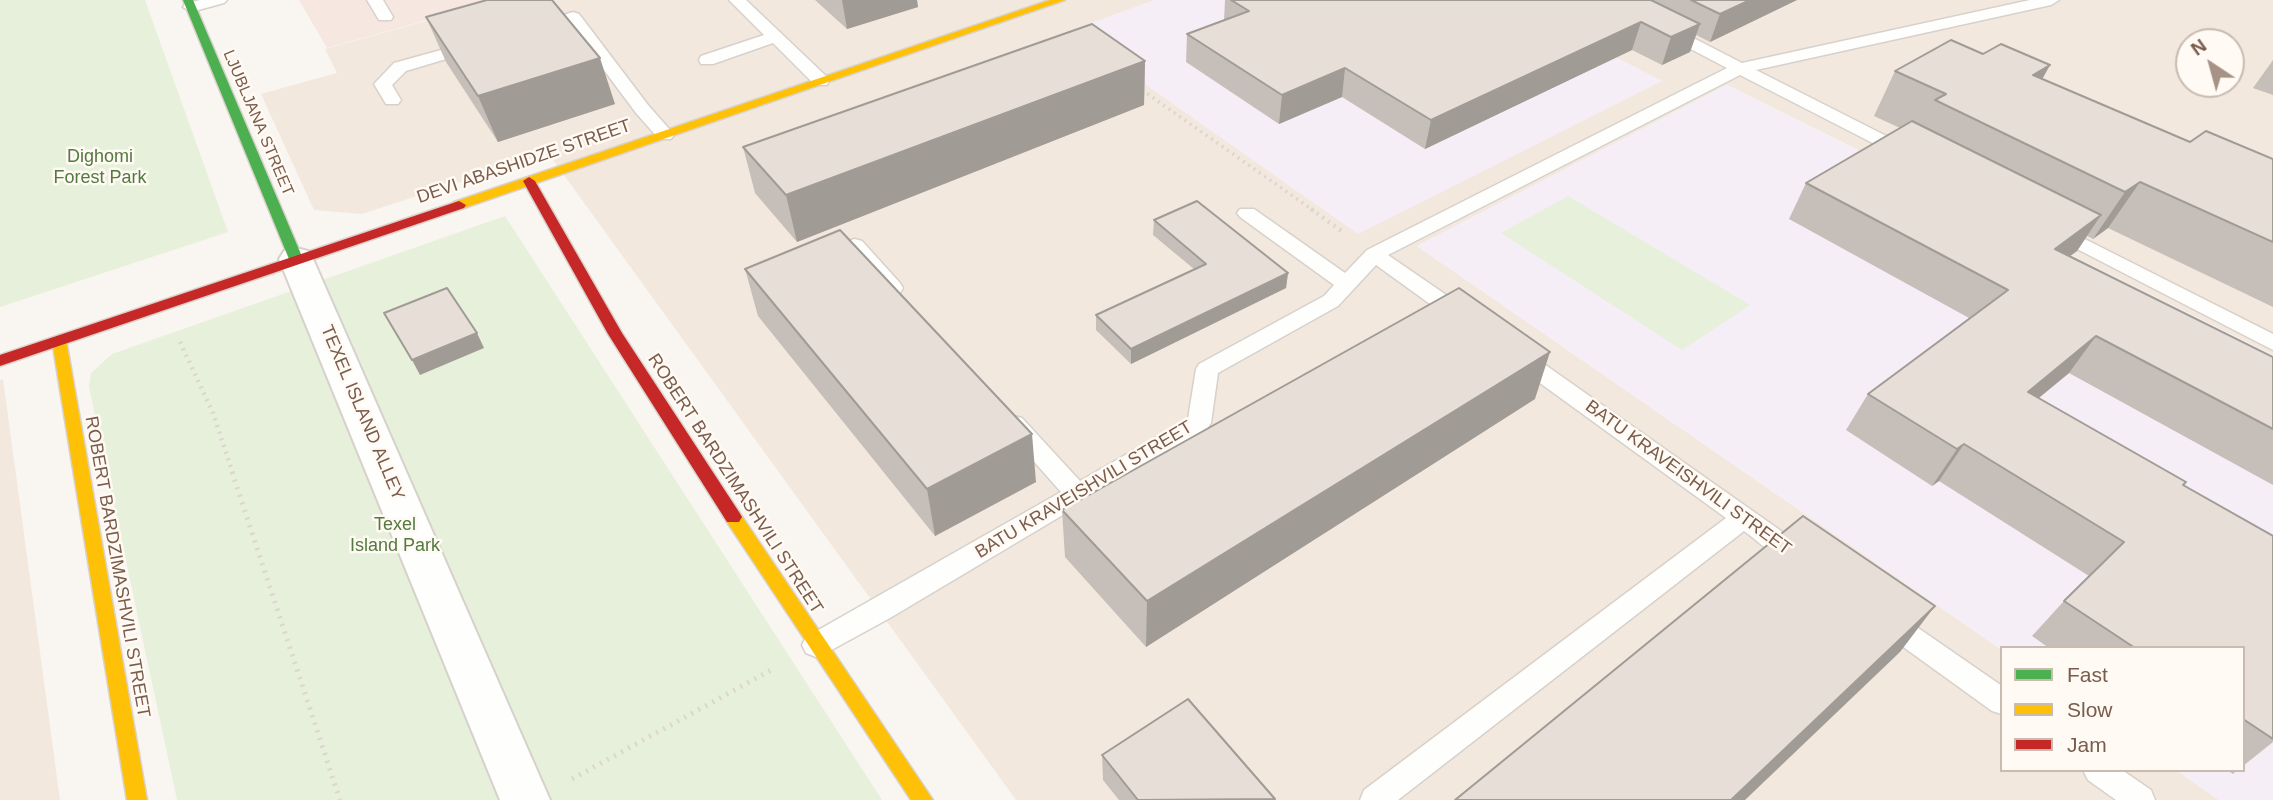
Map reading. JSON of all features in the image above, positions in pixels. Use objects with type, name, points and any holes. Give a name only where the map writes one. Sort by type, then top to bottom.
[{"type":"street","name":"DEVI ABASHIDZE STREET","points":[[0,361],[1060,0]]},
{"type":"street","name":"LJUBLJANA STREET","points":[[190,4],[296,260]]},
{"type":"street","name":"ROBERT BARDZIMASHVILI STREET","points":[[529,181],[549,211],[613,331],[816,645],[923,800]]},
{"type":"street","name":"TEXEL ISLAND ALLEY","points":[[296,260],[525,800]]},
{"type":"street","name":"ROBERT BARDZIMASHVILI STREET","points":[[59,340],[137,800]]},
{"type":"lane","points":[[190,4],[219,0]]},
{"type":"lane","points":[[375,0],[385,16]]},
{"type":"lane","points":[[737,0],[821,81]]},
{"type":"lane","name":"BATU KRAVEISHVILI STREET","points":[[816,645],[1199,423],[1207,369],[1331,301],[1374,254],[1740,68],[2050,0]]},
{"type":"lane","points":[[520,33],[573,17],[642,109],[665,135]]},
{"type":"lane","points":[[1657,26],[1926,164]]},
{"type":"lane","points":[[707,60],[775,37]]},
{"type":"lane","points":[[392,100],[383,84],[400,67],[493,40]]},
{"type":"lane","points":[[1247,213],[1346,285]]},
{"type":"lane","points":[[2037,221],[2273,343]]},
{"type":"lane","points":[[855,245],[910,307]]},
{"type":"lane","name":"BATU KRAVEISHVILI STREET","points":[[1374,254],[1822,574]]},
{"type":"lane","points":[[1003,411],[1077,494]]},
{"type":"lane","points":[[1375,800],[1743,518]]},
{"type":"lane","points":[[1867,606],[2000,701]]},
{"type":"lane","points":[[2101,772],[2140,800]]},
{"type":"path","points":[[1135,85],[1374,254]]},
{"type":"path","points":[[167,304],[178,339],[213,413],[340,800]]},
{"type":"path","points":[[571,780],[816,645]]},
{"type":"shaded area","points":[[299,0],[499,0],[327,48]]},
{"type":"shaded area","points":[[502,0],[1155,0],[1070,31],[1662,81],[1502,0],[2273,0],[2273,355],[1727,85],[1417,246],[2000,649],[2000,772],[2179,772],[2219,800],[1016,800],[548,153],[362,214],[314,210],[261,94],[337,73],[325,49]]},
{"type":"shaded area","points":[[1155,0],[1502,0],[1662,81],[1358,234],[1069,31]]},
{"type":"shaded area","points":[[1726,85],[2273,355],[2273,800],[2219,800],[2179,772],[2245,772],[2245,646],[2000,646],[2000,649],[1417,246]]},
{"type":"shaded area","points":[[3,379],[60,800],[0,800],[0,380]]},
{"type":"green space","name":"Dighomi Forest Park","points":[[0,0],[145,0],[228,232],[0,307]]},
{"type":"green space","points":[[1568,196],[1750,305],[1682,350],[1501,233]]},
{"type":"green space","name":"Texel Island Park","points":[[505,216],[882,800],[177,800],[89,387],[91,373],[112,354]]},
{"type":"building","points":[[487,0],[552,0],[600,58],[478,96],[426,17]]},
{"type":"building","points":[[1231,0],[1651,0],[1700,24],[1671,37],[1641,22],[1431,120],[1345,68],[1282,95],[1187,34],[1249,11]]},
{"type":"building","points":[[1691,0],[1750,0],[1720,14]]},
{"type":"building","points":[[1092,24],[1145,61],[786,195],[743,147]]},
{"type":"building","points":[[1951,40],[1983,54],[2001,44],[2050,65],[2033,75],[2190,142],[2206,131],[2273,159],[2273,242],[2140,182],[2125,192],[1935,100],[1946,94],[1895,71]]},
{"type":"building","points":[[1912,121],[2101,215],[2055,249],[2273,357],[2273,429],[2096,336],[2028,392],[2186,482],[2183,485],[2273,536],[2273,739],[2245,720],[2245,646],[2132,646],[2064,601],[2124,542],[1964,444],[1957,449],[1868,394],[2008,290],[1806,183]]},
{"type":"building","points":[[1197,201],[1288,273],[1131,349],[1096,315],[1206,264],[1154,220]]},
{"type":"building","points":[[840,230],[1032,434],[927,489],[745,269]]},
{"type":"building","points":[[447,288],[477,333],[412,360],[384,313]]},
{"type":"building","points":[[1459,288],[1550,352],[1147,601],[1062,510]]},
{"type":"building","points":[[1803,516],[1935,606],[1731,800],[1455,800]]},
{"type":"building","points":[[1188,699],[1275,799],[1138,800],[1102,755]]},
{"type":"traffic: fast","points":[[188,0],[296,259]]},
{"type":"traffic: slow","points":[[459,205],[1060,0]]},
{"type":"traffic: slow","points":[[59,340],[137,800]]},
{"type":"traffic: slow","points":[[733,517],[923,800]]},
{"type":"traffic: jam","points":[[529,181],[615,334],[733,517]]},
{"type":"traffic: jam","points":[[0,361],[459,205]]}]
